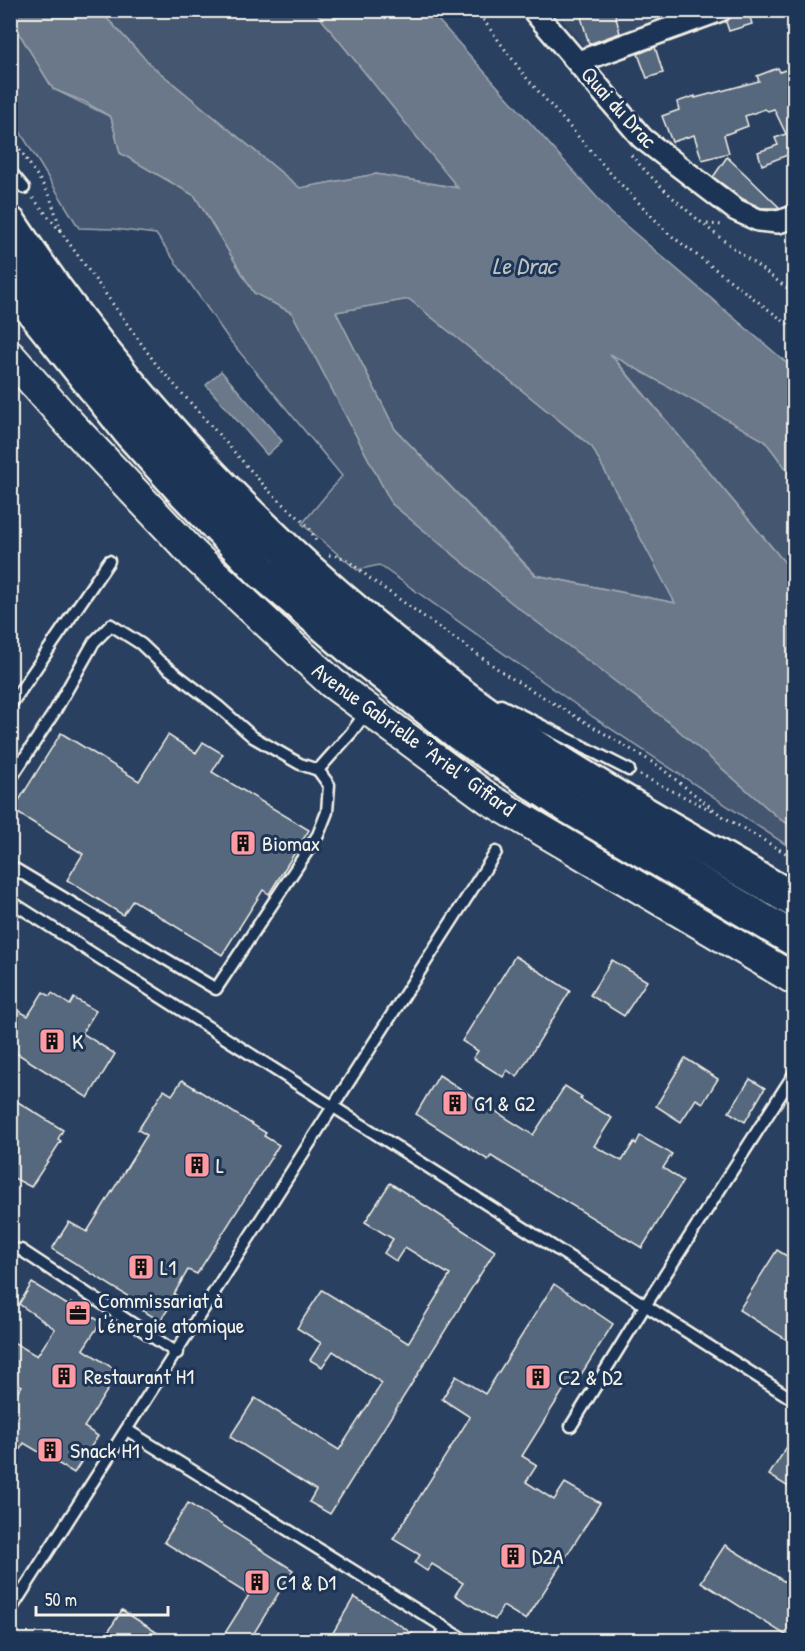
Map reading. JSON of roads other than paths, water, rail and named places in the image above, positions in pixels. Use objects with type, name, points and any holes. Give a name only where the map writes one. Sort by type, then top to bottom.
[{"type":"highway","points":[[10,224],[109,358],[187,449],[248,513],[344,602],[422,666],[498,721],[577,773],[795,900]]},
{"type":"highway","points":[[10,279],[124,423],[180,487],[262,572],[350,647],[460,734],[568,806],[795,939]]},
{"type":"street","name":"Quai du Drac","points":[[533,10],[642,138],[736,210],[758,220],[786,219]]},
{"type":"street","points":[[578,62],[694,15],[721,10]]},
{"type":"street","name":"Avenue Gabrielle \"Ariel\" Giffard","points":[[10,356],[70,424],[194,555],[332,683],[489,799],[795,979]]},
{"type":"lane","points":[[10,171],[24,188]]},
{"type":"lane","points":[[10,706],[110,561]]},
{"type":"lane","points":[[10,780],[55,711],[94,642],[111,625],[141,644],[253,737],[300,764],[318,770],[329,784],[327,812],[318,836],[216,989],[10,866]]},
{"type":"lane","points":[[422,666],[629,770]]},
{"type":"lane","points":[[318,770],[345,741],[368,710]]},
{"type":"lane","points":[[10,1611],[496,852]]},
{"type":"lane","points":[[10,901],[795,1400]]},
{"type":"lane","points":[[571,1426],[645,1306],[795,1074]]},
{"type":"lane","points":[[10,1249],[21,1251],[177,1353]]},
{"type":"lane","points":[[126,1430],[465,1641]]},
{"type":"lane","points":[[439,1641],[446,1629]]},
{"type":"water","name":"Le Drac","points":[[11,10],[100,11],[152,66],[300,188],[376,174],[458,188],[315,11],[430,11],[611,213],[794,369],[794,479],[765,441],[610,354],[791,570],[794,582],[794,827],[781,820],[670,723],[512,603],[392,504],[292,313],[254,293],[195,196],[120,153],[111,117],[85,102],[53,89],[11,20]],"holes":[[[409,299],[592,447],[675,603],[535,575],[395,429],[336,312]]]},
{"type":"water","points":[[221,371],[282,441],[267,455],[206,385]]},
{"type":"place","name":"Biomax","points":[[243,843]]},
{"type":"place","name":"K","points":[[52,1041]]},
{"type":"place","name":"G1 & G2","points":[[455,1103]]},
{"type":"place","name":"L","points":[[197,1165]]},
{"type":"place","name":"L1","points":[[141,1267]]},
{"type":"place","name":"Commissariat à l'énergie atomique","points":[[78,1313]]},
{"type":"place","name":"Restaurant H1","points":[[64,1376]]},
{"type":"place","name":"C2 & D2","points":[[538,1377]]},
{"type":"place","name":"Snack H1","points":[[50,1450]]},
{"type":"place","name":"D2A","points":[[513,1556]]},
{"type":"place","name":"C1 & D1","points":[[257,1582]]}]
